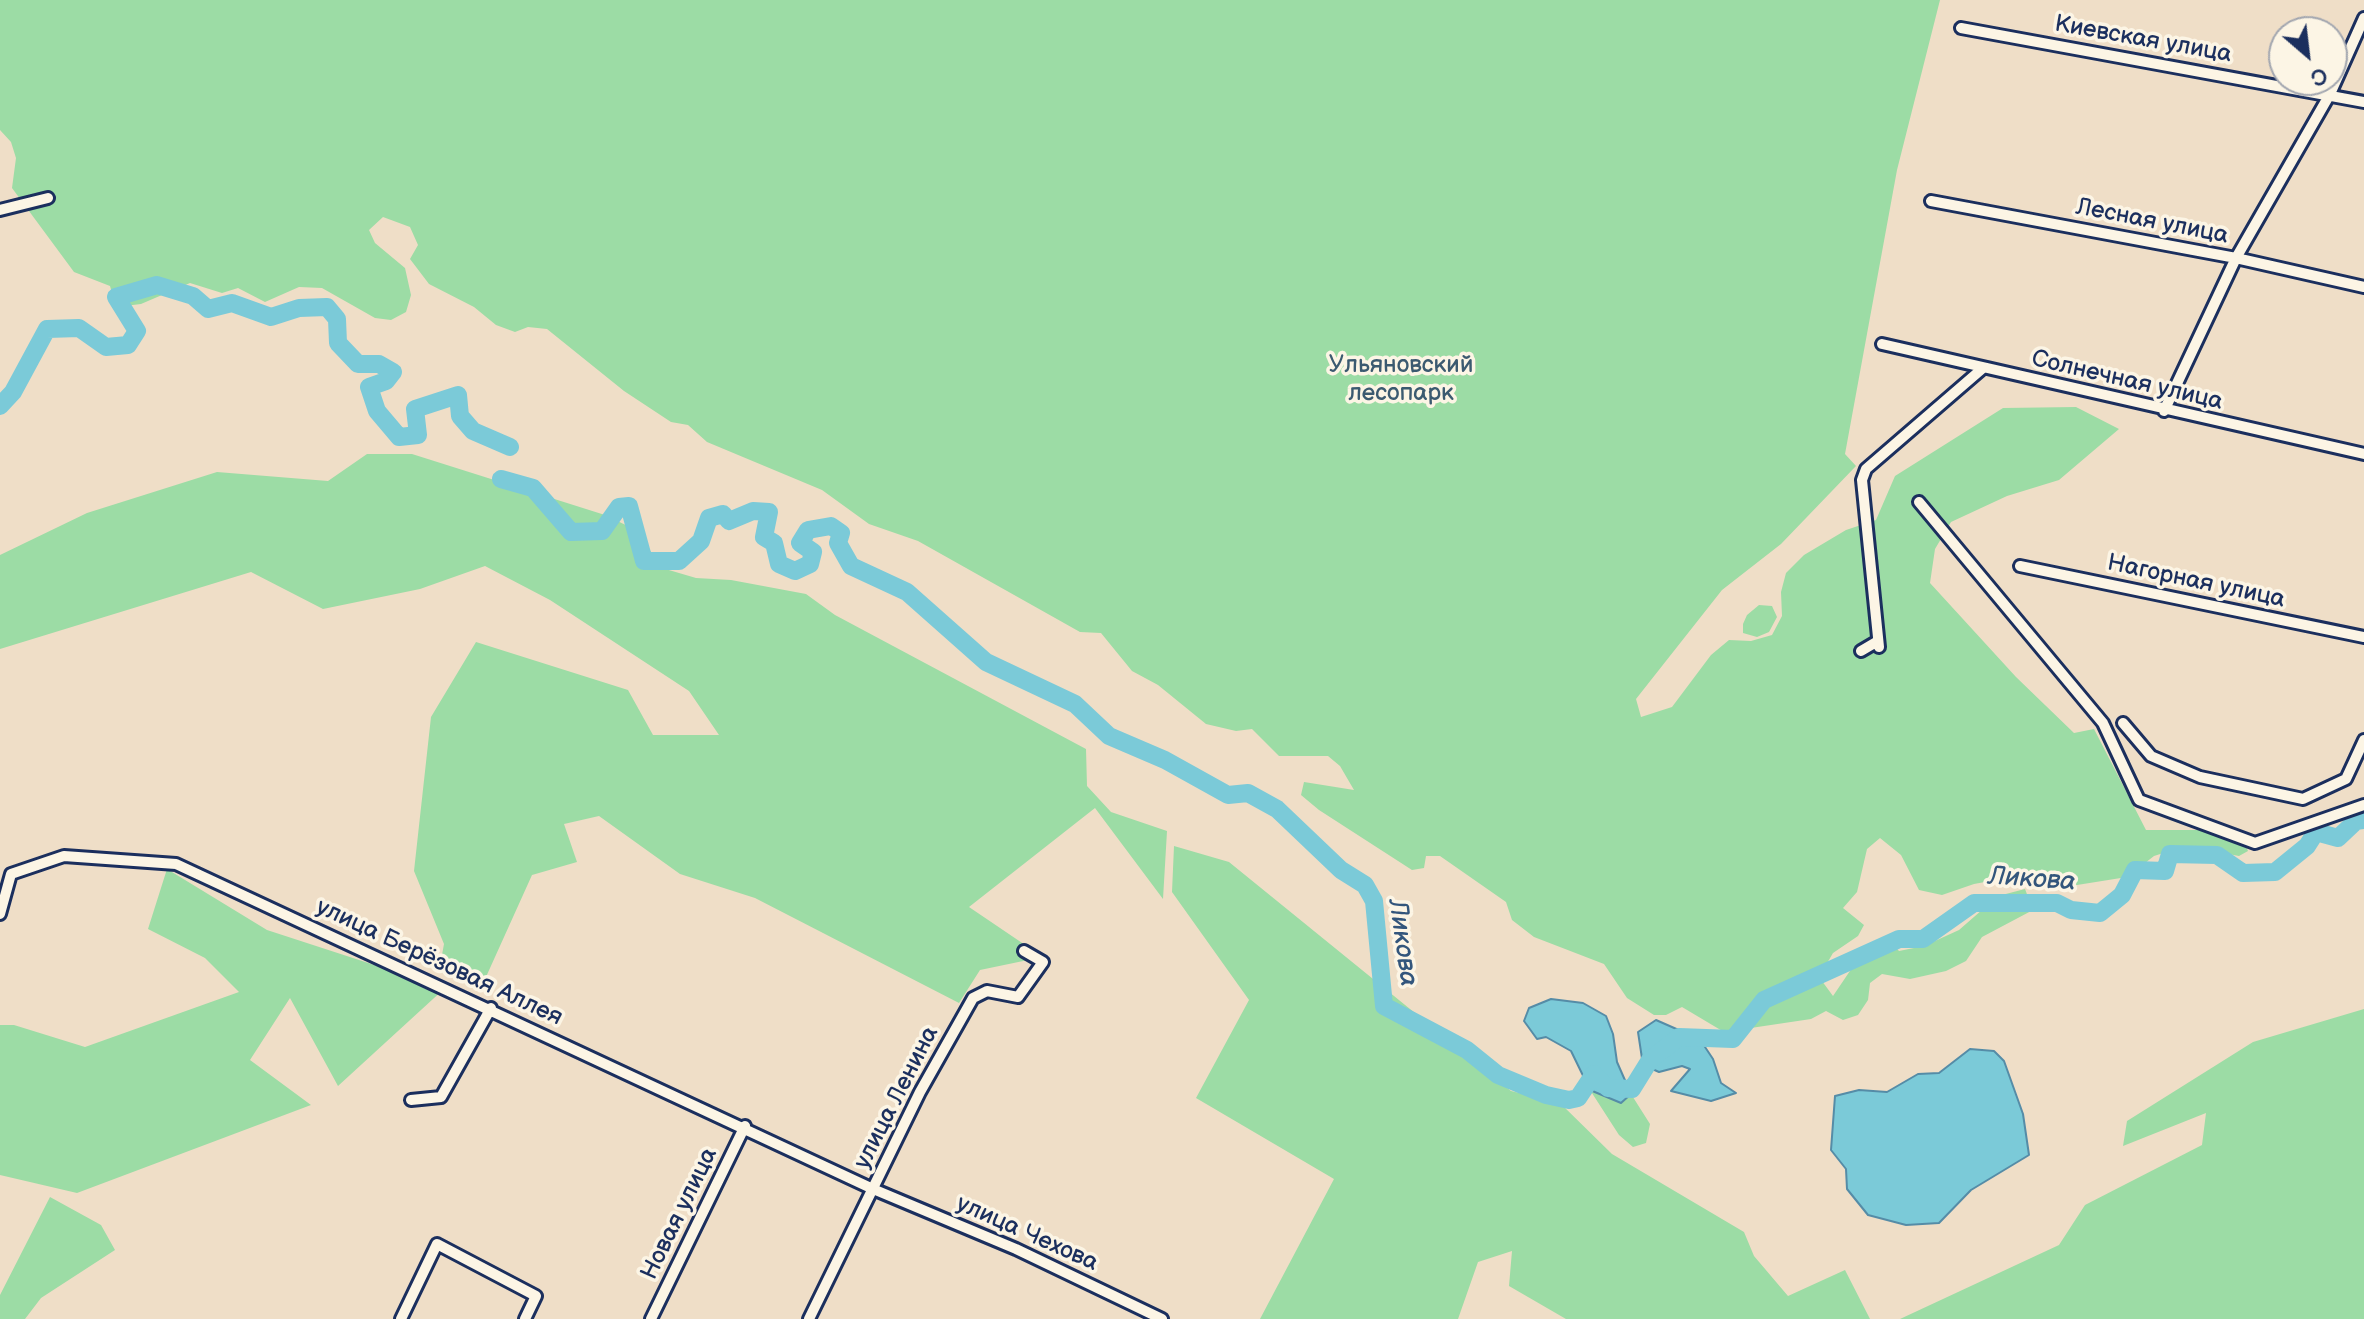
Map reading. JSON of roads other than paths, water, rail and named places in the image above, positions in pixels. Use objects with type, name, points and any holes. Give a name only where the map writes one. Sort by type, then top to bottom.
[{"type":"street","points":[[2348,54],[2364,18]]},
{"type":"street","name":"Киевская улица","points":[[1961,28],[2268,83]]},
{"type":"street","points":[[2164,411],[2236,258],[2329,96]]},
{"type":"street","name":"Киевская улица","points":[[2338,96],[2364,102]]},
{"type":"street","points":[[0,210],[48,198]]},
{"type":"street","name":"Лесная улица","points":[[1931,201],[2236,258],[2364,287]]},
{"type":"street","name":"Солнечная улица","points":[[1882,344],[2164,411],[2364,454]]},
{"type":"street","points":[[1861,651],[1879,644],[1862,480],[1866,469],[1983,368]]},
{"type":"street","points":[[1919,502],[2103,723],[2139,800],[2255,843],[2364,805]]},
{"type":"street","name":"Нагорная улица","points":[[2020,566],[2364,637]]},
{"type":"street","points":[[2123,723],[2151,756],[2200,777],[2303,799],[2346,779],[2364,740]]},
{"type":"street","name":"улица Берёзовая Аллея","points":[[0,914],[11,874],[64,856],[176,864],[745,1126],[873,1189]]},
{"type":"street","name":"улица Ленина","points":[[809,1319],[920,1092],[973,998],[987,991],[1018,997],[1043,962],[1024,951]]},
{"type":"street","points":[[411,1100],[443,1102],[491,1008]]},
{"type":"street","name":"Новая улица","points":[[651,1319],[745,1126]]},
{"type":"street","name":"улица Чехова","points":[[873,1189],[1016,1249],[1162,1319]]},
{"type":"street","points":[[401,1319],[437,1244],[536,1296],[525,1319]]},
{"type":"water","points":[[1551,999],[1583,1003],[1606,1016],[1613,1034],[1617,1062],[1631,1094],[1621,1103],[1590,1090],[1571,1051],[1546,1037],[1537,1039],[1524,1021],[1529,1008]]},
{"type":"water","points":[[1656,1020],[1681,1031],[1695,1032],[1713,1059],[1721,1083],[1736,1093],[1711,1101],[1671,1091],[1690,1069],[1682,1066],[1659,1072],[1643,1065],[1638,1032]]},
{"type":"water","points":[[1970,1049],[1994,1051],[2004,1061],[2023,1114],[2029,1155],[1971,1190],[1939,1223],[1906,1225],[1868,1215],[1847,1189],[1846,1169],[1831,1150],[1835,1096],[1859,1090],[1887,1092],[1918,1074],[1939,1073]]},
{"type":"waterway","name":"Ликова","points":[[0,406],[13,392],[47,329],[79,328],[106,347],[128,345],[137,331],[116,297],[157,285],[193,296],[208,309],[232,303],[271,317],[299,308],[327,307],[337,319],[338,343],[358,364],[379,364],[393,372],[386,381],[369,387],[377,411],[399,437],[418,435],[415,409],[458,395],[460,416],[473,431],[510,447]]},
{"type":"waterway","name":"Ликова","points":[[501,479],[533,488],[571,532],[602,531],[619,507],[629,506],[644,561],[679,561],[701,541],[709,518],[723,514],[729,521],[753,511],[769,512],[764,537],[774,543],[779,564],[795,571],[810,564],[813,552],[800,543],[808,530],[831,526],[841,533],[838,543],[851,566],[907,592],[986,662],[1075,704],[1109,736],[1165,760],[1228,795],[1248,793],[1277,809],[1341,870],[1365,885],[1374,901],[1384,1006],[1467,1050],[1498,1075],[1546,1095],[1569,1100],[1578,1098],[1594,1074],[1608,1088],[1632,1089],[1650,1060],[1679,1037],[1733,1039],[1764,1000],[1899,939],[1923,939],[1974,903],[2057,903],[2071,910],[2100,913],[2122,895],[2135,870],[2165,871],[2170,854],[2217,855],[2243,873],[2275,872],[2307,846],[2316,832],[2338,838],[2356,821],[2364,820]]},
{"type":"park label","name":"Ульяновский лесопарк","points":[[1401,380]]}]
